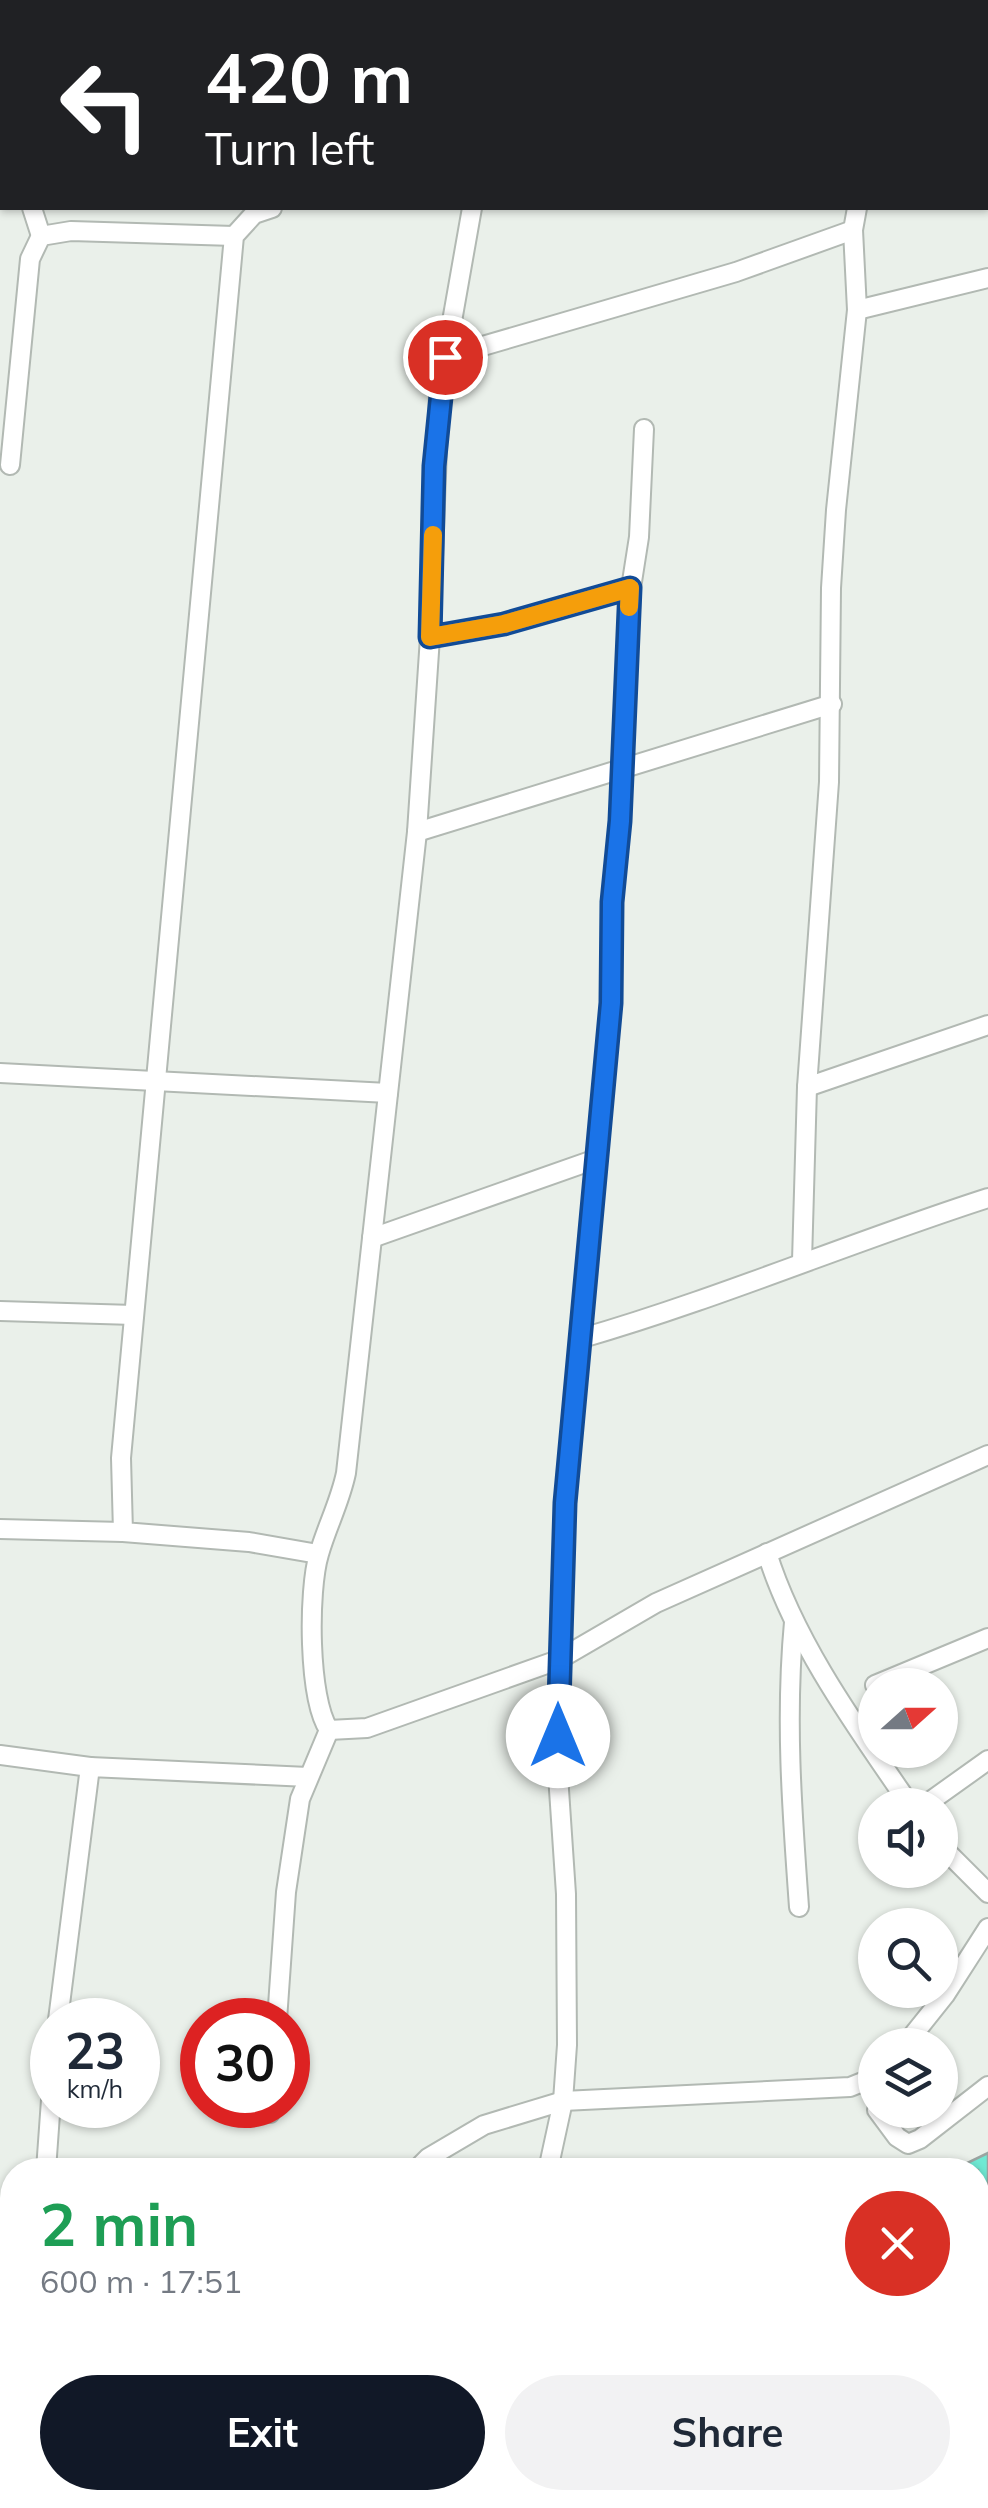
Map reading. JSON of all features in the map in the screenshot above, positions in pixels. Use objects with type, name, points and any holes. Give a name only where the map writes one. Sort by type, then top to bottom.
[{"type":"street","points":[[10,465],[30,259],[41,236],[33,210]]},
{"type":"street","points":[[123,1532],[122,1458],[134,1315],[234,236],[254,214],[266,210]]},
{"type":"street","points":[[330,1730],[320,1711],[316,1686],[314,1586],[318,1554],[335,1516],[346,1473],[416,832],[430,637],[434,466],[445,357],[472,210]]},
{"type":"street","points":[[802,1261],[807,1087],[825,858],[832,704],[831,588],[858,310],[853,230],[857,210]]},
{"type":"street","points":[[445,357],[736,272],[853,230]]},
{"type":"street","points":[[41,236],[71,231],[234,236]]},
{"type":"street","points":[[858,310],[988,278]]},
{"type":"street","points":[[551,2158],[563,2101],[567,1964],[557,1760],[565,1503],[611,1003],[610,936],[630,588],[639,537],[644,430]]},
{"type":"street","points":[[430,637],[504,624],[630,588]]},
{"type":"street","points":[[416,832],[832,704]]},
{"type":"street","points":[[807,1087],[988,1025]]},
{"type":"street","points":[[0,1072],[388,1093]]},
{"type":"street","points":[[372,1238],[596,1159]]},
{"type":"street","points":[[579,1339],[678,1310],[802,1261],[988,1198]]},
{"type":"street","points":[[0,1311],[134,1315]]},
{"type":"street","points":[[330,1730],[367,1728],[558,1660],[656,1603],[988,1455]]},
{"type":"street","points":[[0,1529],[123,1532],[249,1542],[318,1554]]},
{"type":"street","points":[[767,1553],[794,1622],[899,1788]]},
{"type":"street","points":[[794,1622],[788,1690],[788,1760],[799,1907]]},
{"type":"street","points":[[916,1668],[988,1638]]},
{"type":"street","points":[[841,1699],[858,1692]]},
{"type":"street","points":[[279,1998],[286,1892],[300,1799],[330,1730]]},
{"type":"street","points":[[0,1755],[90,1767],[308,1777]]},
{"type":"street","points":[[949,1788],[988,1760]]},
{"type":"street","points":[[61,1998],[90,1767]]},
{"type":"street","points":[[958,1862],[987,1890]]},
{"type":"street","points":[[919,2028],[988,1928]]},
{"type":"street","points":[[428,2158],[484,2125],[563,2101],[858,2082]]},
{"type":"street","points":[[958,2108],[988,2086]]},
{"type":"street","points":[[47,2158],[49,2128]]},
{"type":"street","points":[[891,2128],[900,2141],[912,2143],[932,2128]]},
{"type":"slow traffic","points":[[433,535],[430,637],[504,624],[630,588],[629,607]]},
{"type":"route","points":[[445,357],[434,466],[430,637],[504,624],[630,588],[620,821],[610,936],[611,1003],[565,1503],[558,1736]]}]
